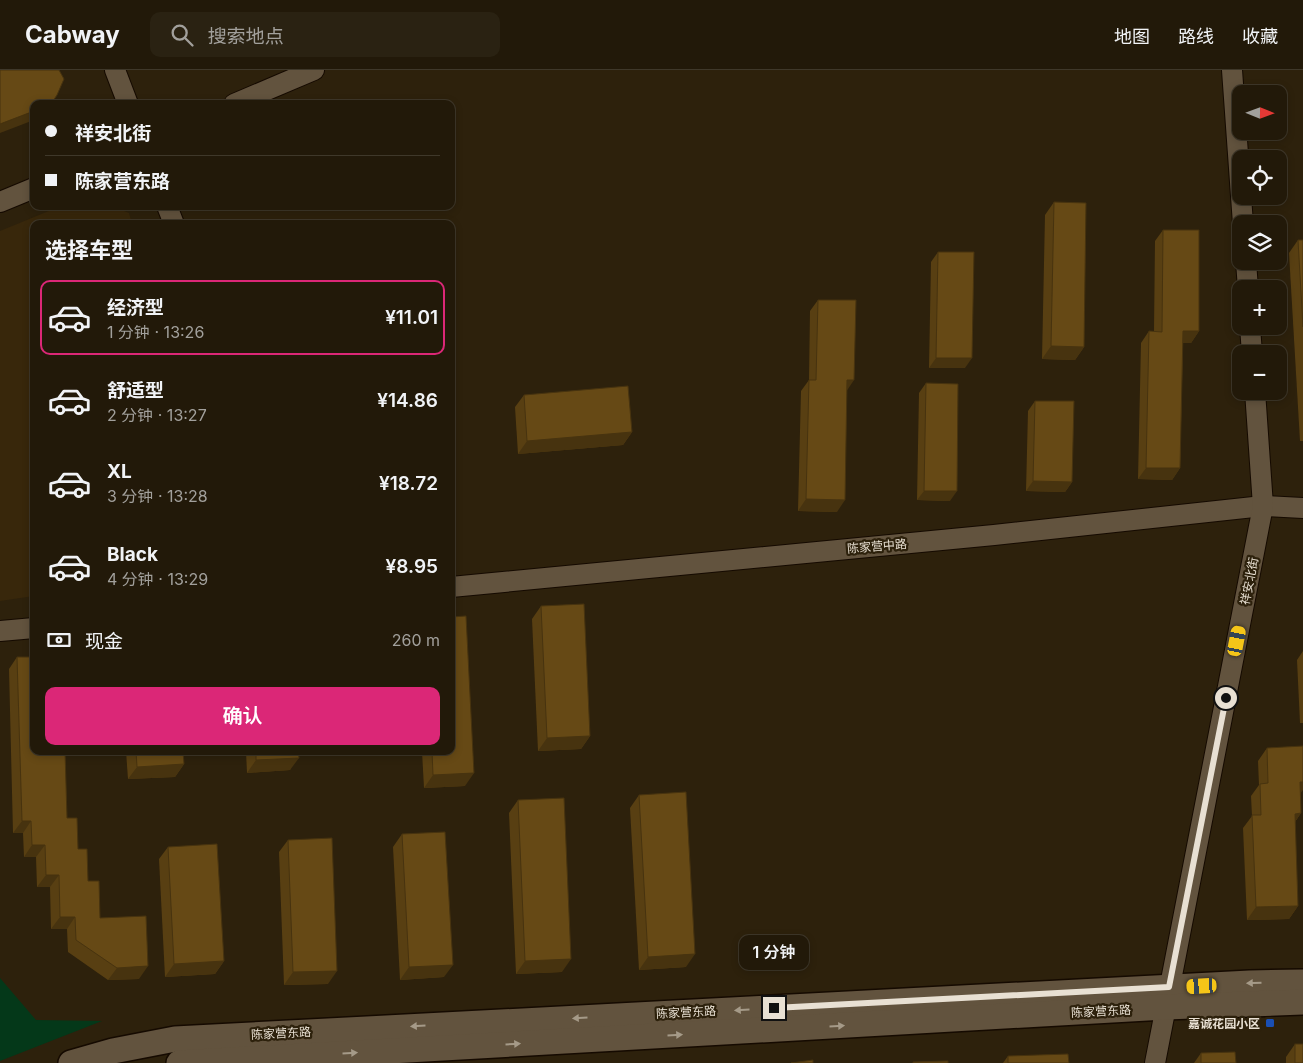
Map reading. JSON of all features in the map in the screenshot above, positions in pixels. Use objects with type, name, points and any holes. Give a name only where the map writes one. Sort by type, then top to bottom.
[{"type":"street","points":[[115,70],[126,100]]},
{"type":"street","points":[[243,100],[314,70]]},
{"type":"street","points":[[1232,70],[1242,215]]},
{"type":"street","points":[[0,202],[30,190]]},
{"type":"street","name":"祥安北街","points":[[1155,1063],[1263,506],[1256,400]]},
{"type":"street","name":"陈家营中路","points":[[455,588],[994,535],[1263,506],[1303,508]]},
{"type":"street","points":[[0,631],[30,628]]},
{"type":"street","name":"陈家营东路","points":[[179,1063],[1167,997],[1303,982]]},
{"type":"street","name":"陈家营东路","points":[[71,1063],[112,1050],[175,1039],[1167,997],[1303,1002]]},
{"type":"shaded area","points":[[51,210],[122,210],[129,213],[131,220],[30,220],[30,597],[0,601],[0,231]]},
{"type":"green space","points":[[0,978],[36,1020],[102,1021],[0,1061]]},
{"type":"building","points":[[0,70],[59,70],[64,79],[54,100],[30,100],[30,113],[0,124]]},
{"type":"building","points":[[1054,202],[1086,203],[1084,347],[1051,346]]},
{"type":"building","points":[[1163,230],[1199,230],[1199,331],[1183,331],[1180,468],[1146,468],[1149,331],[1162,332]]},
{"type":"building","points":[[1298,240],[1303,240],[1303,327]]},
{"type":"building","points":[[938,252],[974,252],[972,358],[936,358]]},
{"type":"building","points":[[818,300],[856,300],[854,380],[847,380],[845,500],[806,499],[809,380],[816,380]]},
{"type":"building","points":[[926,383],[958,384],[957,491],[924,491]]},
{"type":"building","points":[[628,386],[632,432],[527,441],[524,395]]},
{"type":"building","points":[[1035,401],[1074,401],[1072,482],[1033,481]]},
{"type":"building","points":[[584,604],[590,736],[547,738],[541,606]]},
{"type":"building","points":[[466,616],[474,773],[433,775],[432,755],[455,755],[455,617]]},
{"type":"building","points":[[17,657],[30,657],[30,755],[65,755],[67,818],[77,818],[78,849],[87,849],[88,881],[99,881],[100,918],[146,916],[148,966],[117,968],[76,940],[75,917],[60,917],[59,875],[46,875],[45,845],[32,845],[31,821],[22,821]]},
{"type":"building","points":[[1303,746],[1303,782],[1300,782],[1301,813],[1295,814],[1298,906],[1256,907],[1252,815],[1261,815],[1260,784],[1268,783],[1267,748]]},
{"type":"building","points":[[136,755],[183,755],[184,764],[137,767]]},
{"type":"building","points":[[256,755],[299,755],[299,758],[256,760]]},
{"type":"building","points":[[686,792],[695,954],[648,957],[639,795]]},
{"type":"building","points":[[564,798],[571,959],[525,961],[518,800]]},
{"type":"building","points":[[445,832],[453,965],[409,967],[402,834]]},
{"type":"building","points":[[332,838],[337,971],[293,972],[288,840]]},
{"type":"building","points":[[217,844],[224,961],[174,964],[168,847]]},
{"type":"building","points":[[1295,1044],[1303,1044],[1303,1063],[1295,1063]]},
{"type":"building","points":[[1235,1052],[1236,1063],[1201,1063],[1201,1053]]},
{"type":"building","points":[[1068,1054],[1069,1063],[1008,1063],[1008,1056]]},
{"type":"building","points":[[813,1060],[813,1063],[791,1063]]},
{"type":"building","points":[[948,1061],[948,1063],[913,1063],[913,1062]]},
{"type":"place","name":"嘉诚花园小区","points":[[1270,1023]]},
{"type":"route","points":[[774,1008],[1169,987],[1226,698]]}]
